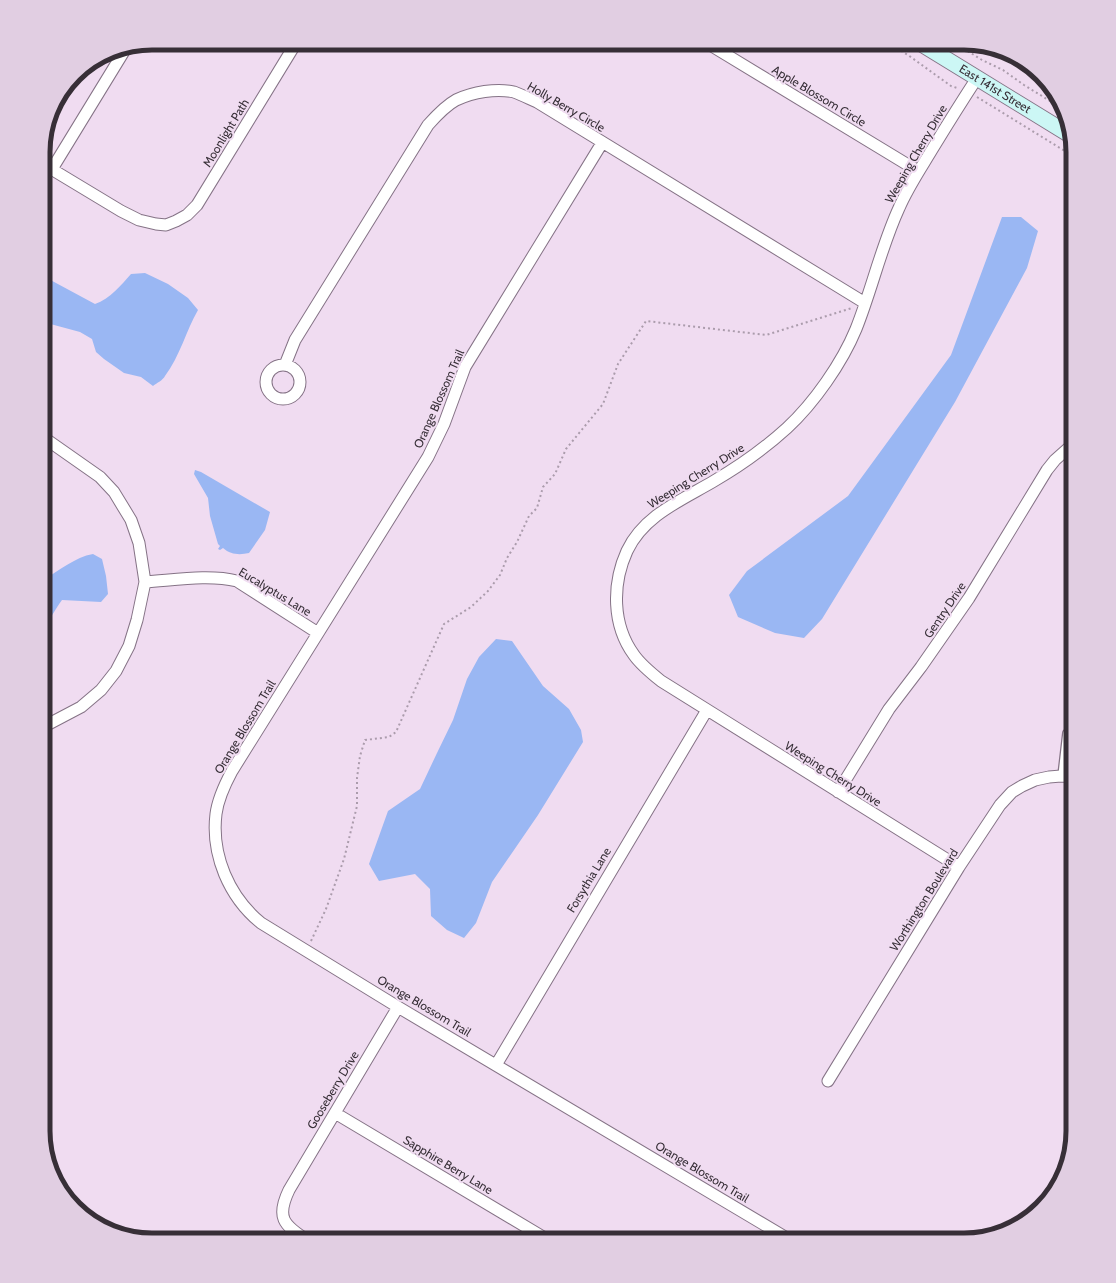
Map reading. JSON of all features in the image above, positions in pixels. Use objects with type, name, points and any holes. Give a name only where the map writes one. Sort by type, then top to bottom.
[{"type":"street","name":"Moonlight Path","points":[[50,168],[121,211],[139,220],[166,225],[176,221],[187,215],[197,205],[292,50]]},
{"type":"street","name":"Apple Blossom Circle","points":[[719,50],[918,171]]},
{"type":"street","name":"East 141st Street","points":[[931,50],[1064,131]]},
{"type":"street","points":[[50,162],[122,54]]},
{"type":"street","name":"Weeping Cherry Drive","points":[[959,867],[661,682],[634,656],[626,643],[619,624],[616,593],[619,572],[627,550],[638,533],[664,509],[715,481],[764,448],[788,427],[808,406],[840,360],[855,330],[890,228],[904,197],[918,171],[976,78]]},
{"type":"street","name":"Holly Berry Circle","points":[[285,365],[295,340],[428,125],[455,100],[469,94],[486,91],[501,90],[514,92],[537,102],[865,303]]},
{"type":"street","name":"Orange Blossom Trail","points":[[602,142],[465,367],[444,424],[428,457],[232,770],[220,797],[216,814],[217,848],[224,873],[235,895],[252,916],[261,923],[398,1007],[778,1233]]},
{"type":"street","points":[[50,443],[100,477],[114,492],[131,520],[139,543],[145,582],[129,646],[116,671],[101,690],[80,707],[50,722]]},
{"type":"street","name":"Gentry Drive","points":[[838,792],[889,709],[922,667],[969,598],[1047,470],[1066,450]]},
{"type":"street","name":"Eucalyptus Lane","points":[[145,582],[226,578],[237,582],[318,632]]},
{"type":"street","name":"Forsythia Lane","points":[[496,1065],[707,710]]},
{"type":"street","name":"Worthington Boulevard","points":[[828,1081],[959,867],[1000,805],[1012,792],[1022,786],[1036,780],[1049,777],[1066,776]]},
{"type":"street","name":"Gooseberry Drive","points":[[296,1233],[282,1216],[283,1201],[398,1007]]},
{"type":"street","name":"Sapphire Berry Lane","points":[[335,1113],[536,1233]]},
{"type":"lane","points":[[1061,776],[1066,734]]},
{"type":"path","points":[[900,50],[951,86],[968,91],[1066,152]]},
{"type":"path","points":[[966,50],[982,60],[1004,70],[1024,85],[1054,103]]},
{"type":"path","points":[[307,951],[326,909],[344,859],[357,806],[360,756],[365,740],[389,737],[396,732],[444,624],[471,607],[488,591],[500,575],[507,558],[517,542],[529,516],[537,508],[543,487],[555,474],[566,449],[603,404],[618,364],[646,321],[766,335],[865,303]]},
{"type":"water","points":[[1002,217],[1021,217],[1038,231],[1027,268],[955,402],[822,619],[804,638],[775,633],[738,617],[729,595],[747,571],[848,496],[951,355]]},
{"type":"water","points":[[145,273],[168,284],[188,298],[198,310],[170,368],[163,379],[153,386],[141,377],[124,373],[104,359],[96,352],[92,339],[80,332],[50,324],[50,280],[95,304],[106,299],[131,274]]},
{"type":"water","points":[[195,470],[270,512],[265,530],[249,553],[236,554],[223,548],[220,550],[218,549],[220,546],[218,544],[210,516],[208,498],[194,474]]},
{"type":"water","points":[[93,554],[102,559],[108,594],[101,602],[62,600],[50,618],[50,576],[73,561]]},
{"type":"water","points":[[496,639],[512,641],[543,686],[569,709],[581,730],[583,742],[538,815],[492,882],[476,923],[464,938],[447,930],[431,916],[430,889],[415,874],[379,881],[369,864],[388,811],[420,789],[453,720],[467,679],[479,657]]}]
